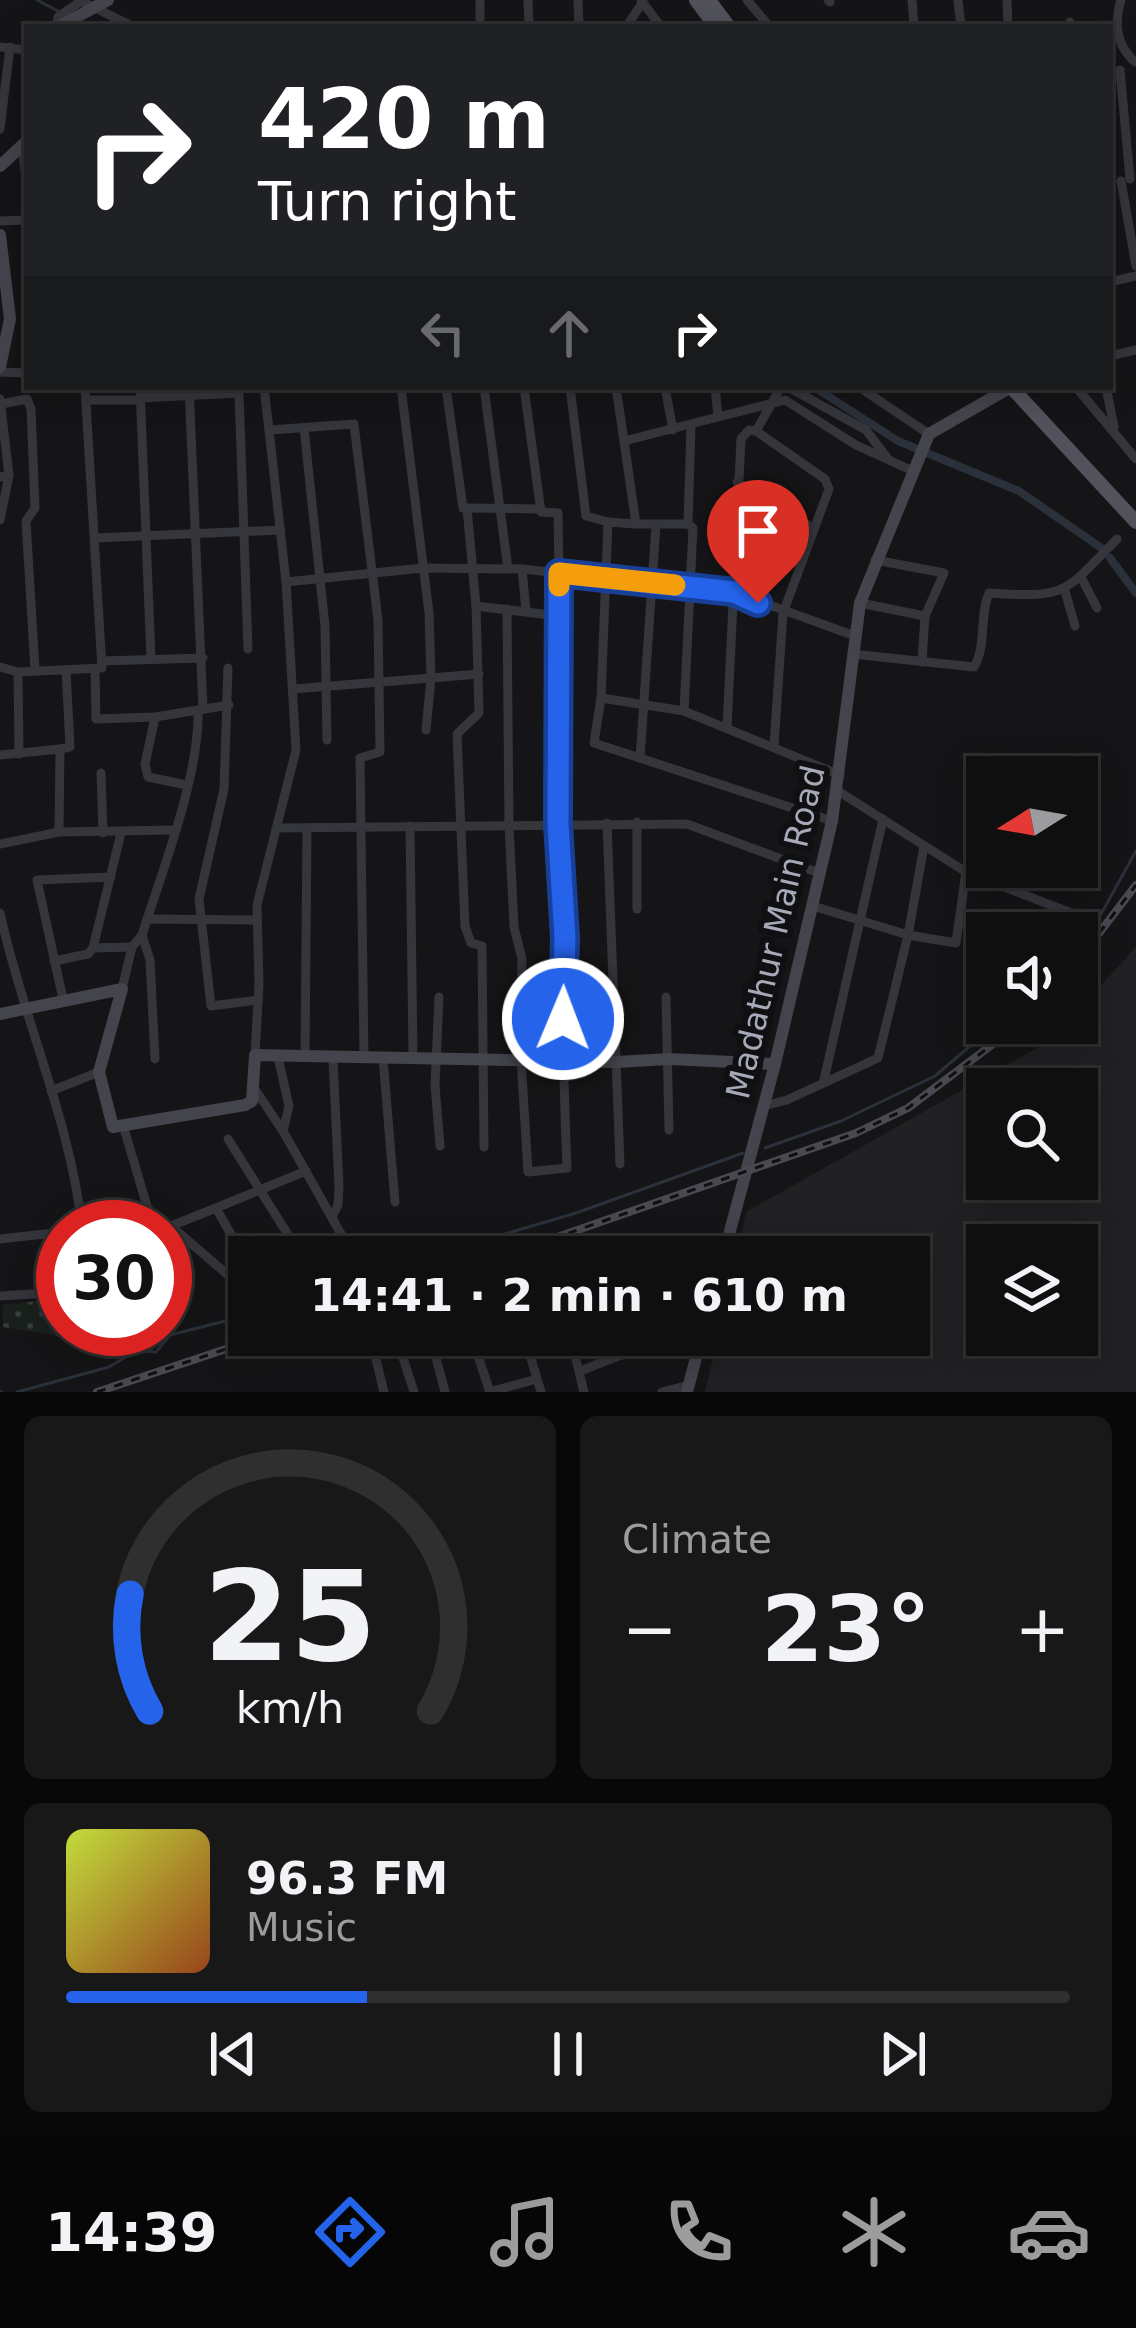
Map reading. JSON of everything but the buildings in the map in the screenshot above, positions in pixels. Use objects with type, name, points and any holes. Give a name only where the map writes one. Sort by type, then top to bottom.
[{"type":"main road","points":[[1014,390],[1136,522]]},
{"type":"street","points":[[748,0],[768,24]]},
{"type":"street","points":[[1121,0],[1116,20],[1119,35],[1123,50],[1136,62],[1115,70],[1136,266]]},
{"type":"street","points":[[59,24],[88,3],[128,24]]},
{"type":"street","points":[[0,129],[5,47]]},
{"type":"street","points":[[0,166],[24,144]]},
{"type":"street","points":[[0,239],[10,319],[0,369]]},
{"type":"street","points":[[86,390],[95,538],[96,719],[155,717],[229,704]]},
{"type":"street","points":[[86,400],[238,390],[248,649]]},
{"type":"street","points":[[189,391],[203,658],[199,735],[142,935],[132,947],[99,1072],[113,1127],[245,1105],[256,1091],[255,920],[261,878],[296,750],[286,582],[264,390]]},
{"type":"street","points":[[401,390],[431,678],[426,730]]},
{"type":"street","points":[[446,390],[463,508],[541,509]]},
{"type":"street","points":[[484,390],[508,568]]},
{"type":"street","points":[[507,608],[509,825],[514,927],[522,959],[521,1059],[528,1172],[567,1168],[562,1060],[565,937],[558,824],[558,513],[541,512],[524,390]]},
{"type":"street","points":[[570,390],[586,516],[693,528],[684,711]]},
{"type":"street","points":[[616,390],[635,524]]},
{"type":"street","points":[[666,390],[673,430]]},
{"type":"street","points":[[715,390],[718,417]]},
{"type":"street","points":[[756,431],[782,390]]},
{"type":"street","points":[[790,390],[866,430],[888,459]]},
{"type":"street","points":[[863,390],[927,438],[1006,390]]},
{"type":"street","points":[[1079,390],[1136,459]]},
{"type":"street","points":[[1107,390],[1115,433]]},
{"type":"street","points":[[140,395],[151,659]]},
{"type":"street","points":[[0,520],[5,476],[0,401],[27,399],[35,508],[26,521],[35,670]]},
{"type":"street","points":[[624,441],[774,401],[792,404],[856,445],[914,469]]},
{"type":"street","points":[[269,430],[354,424],[374,574],[379,681],[380,752],[360,758],[364,1057]]},
{"type":"street","points":[[688,524],[692,426]]},
{"type":"street","points":[[304,428],[319,579],[326,740]]},
{"type":"street","points":[[727,727],[737,482],[741,439],[749,430],[828,483],[783,613],[774,746]]},
{"type":"street","name":"Madathur Main Road","points":[[729,1236],[776,1064],[832,821],[860,603],[927,438]]},
{"type":"street","points":[[737,482],[813,527]]},
{"type":"street","points":[[467,508],[479,713],[458,734],[459,829],[465,926],[471,944],[482,946],[484,1147]]},
{"type":"street","points":[[608,522],[601,698],[594,743],[832,821]]},
{"type":"street","points":[[640,758],[656,525]]},
{"type":"street","points":[[95,538],[281,530]]},
{"type":"street","points":[[852,654],[974,667],[980,659],[983,606],[989,593],[1034,596],[1065,591],[1117,539]]},
{"type":"street","points":[[875,560],[944,573],[925,616],[922,662]]},
{"type":"street","points":[[286,582],[423,568],[508,568],[653,581],[734,592],[855,636]]},
{"type":"street","points":[[522,569],[526,611]]},
{"type":"street","points":[[1081,577],[1097,608]]},
{"type":"street","points":[[1065,591],[1075,626]]},
{"type":"street","points":[[860,603],[925,616]]},
{"type":"street","points":[[476,607],[559,616]]},
{"type":"street","points":[[0,667],[18,672],[66,670],[203,658]]},
{"type":"street","points":[[228,668],[224,790],[199,899],[199,922],[211,1006],[258,1000]]},
{"type":"street","points":[[0,755],[70,747],[66,670]]},
{"type":"street","points":[[18,672],[19,754]]},
{"type":"street","points":[[293,689],[479,674]]},
{"type":"street","points":[[601,698],[684,711],[840,775]]},
{"type":"street","points":[[155,717],[145,764],[148,777],[187,785]]},
{"type":"street","points":[[59,832],[60,749]]},
{"type":"street","points":[[101,773],[103,833]]},
{"type":"street","points":[[813,906],[908,935],[956,943],[966,872],[838,791]]},
{"type":"street","points":[[824,1080],[883,819]]},
{"type":"street","points":[[637,822],[638,909]]},
{"type":"street","points":[[608,823],[620,1164]]},
{"type":"street","points":[[278,828],[687,824],[819,873]]},
{"type":"street","points":[[410,826],[413,1058]]},
{"type":"street","points":[[305,1057],[307,829]]},
{"type":"street","points":[[0,844],[59,832],[173,830]]},
{"type":"street","points":[[54,961],[88,954],[93,948],[121,833]]},
{"type":"street","points":[[764,1106],[878,1058],[924,846]]},
{"type":"street","points":[[63,999],[37,880],[111,878]]},
{"type":"street","points":[[1007,888],[1068,912]]},
{"type":"street","points":[[0,913],[76,1172],[79,1200]]},
{"type":"street","points":[[147,919],[255,920]]},
{"type":"street","points":[[142,935],[149,960],[155,1059]]},
{"type":"street","points":[[93,948],[132,947]]},
{"type":"street","points":[[0,972],[13,969]]},
{"type":"street","points":[[0,1014],[122,989]]},
{"type":"street","points":[[439,997],[440,1146]]},
{"type":"street","points":[[666,997],[668,1130]]},
{"type":"street","points":[[255,1055],[776,1064]]},
{"type":"street","points":[[278,1057],[289,1106],[283,1131]]},
{"type":"street","points":[[383,1058],[395,1202]]},
{"type":"street","points":[[332,1216],[339,1186],[333,1059]]},
{"type":"street","points":[[51,1091],[99,1072]]},
{"type":"street","points":[[256,1091],[342,1236]]},
{"type":"street","points":[[123,1125],[145,1200]]},
{"type":"street","points":[[228,1138],[292,1236]]},
{"type":"street","points":[[192,1218],[306,1171]]},
{"type":"street","points":[[216,1208],[232,1236]]},
{"type":"street","points":[[0,1239],[36,1235]]},
{"type":"street","points":[[192,1244],[228,1275]]},
{"type":"street","points":[[0,1296],[36,1294]]},
{"type":"street","points":[[375,1356],[384,1392]]},
{"type":"street","points":[[402,1356],[414,1392]]},
{"type":"street","points":[[436,1356],[445,1392]]},
{"type":"street","points":[[478,1356],[489,1392],[537,1379]]},
{"type":"street","points":[[530,1356],[541,1392]]},
{"type":"street","points":[[576,1356],[584,1392]]},
{"type":"street","points":[[580,1371],[619,1356]]},
{"type":"street","points":[[662,1392],[688,1388],[696,1356]]},
{"type":"shaded area","points":[[1136,947],[1136,1392],[705,1392],[713,1356],[930,1356],[930,1236],[741,1236],[746,1212],[966,1088],[966,1200],[1098,1200],[1098,1068],[1001,1068],[1044,1044],[1098,1044],[1098,988]]},
{"type":"shaded area","points":[[36,1301],[36,1332],[3,1327],[2,1305]]},
{"type":"waterway","points":[[37,0],[58,11]]},
{"type":"waterway","points":[[77,20],[86,24]]},
{"type":"waterway","points":[[819,390],[898,441],[1019,491],[1100,547]]},
{"type":"waterway","points":[[1110,558],[1136,593]]},
{"type":"waterway","points":[[1098,920],[1136,851]]},
{"type":"waterway","points":[[765,1148],[841,1121],[935,1076],[972,1044]]},
{"type":"waterway","points":[[498,1236],[743,1153]]},
{"type":"waterway","points":[[17,1392],[109,1367],[136,1351],[156,1352],[170,1335],[228,1320]]},
{"type":"railway","points":[[1098,935],[1136,885]]},
{"type":"railway","points":[[560,1236],[856,1133],[908,1108],[993,1044]]},
{"type":"railway","points":[[97,1392],[228,1348]]},
{"type":"slow traffic","points":[[559,586],[559,573],[675,585]]},
{"type":"route","points":[[563,1019],[559,573],[734,592],[758,603]]}]
